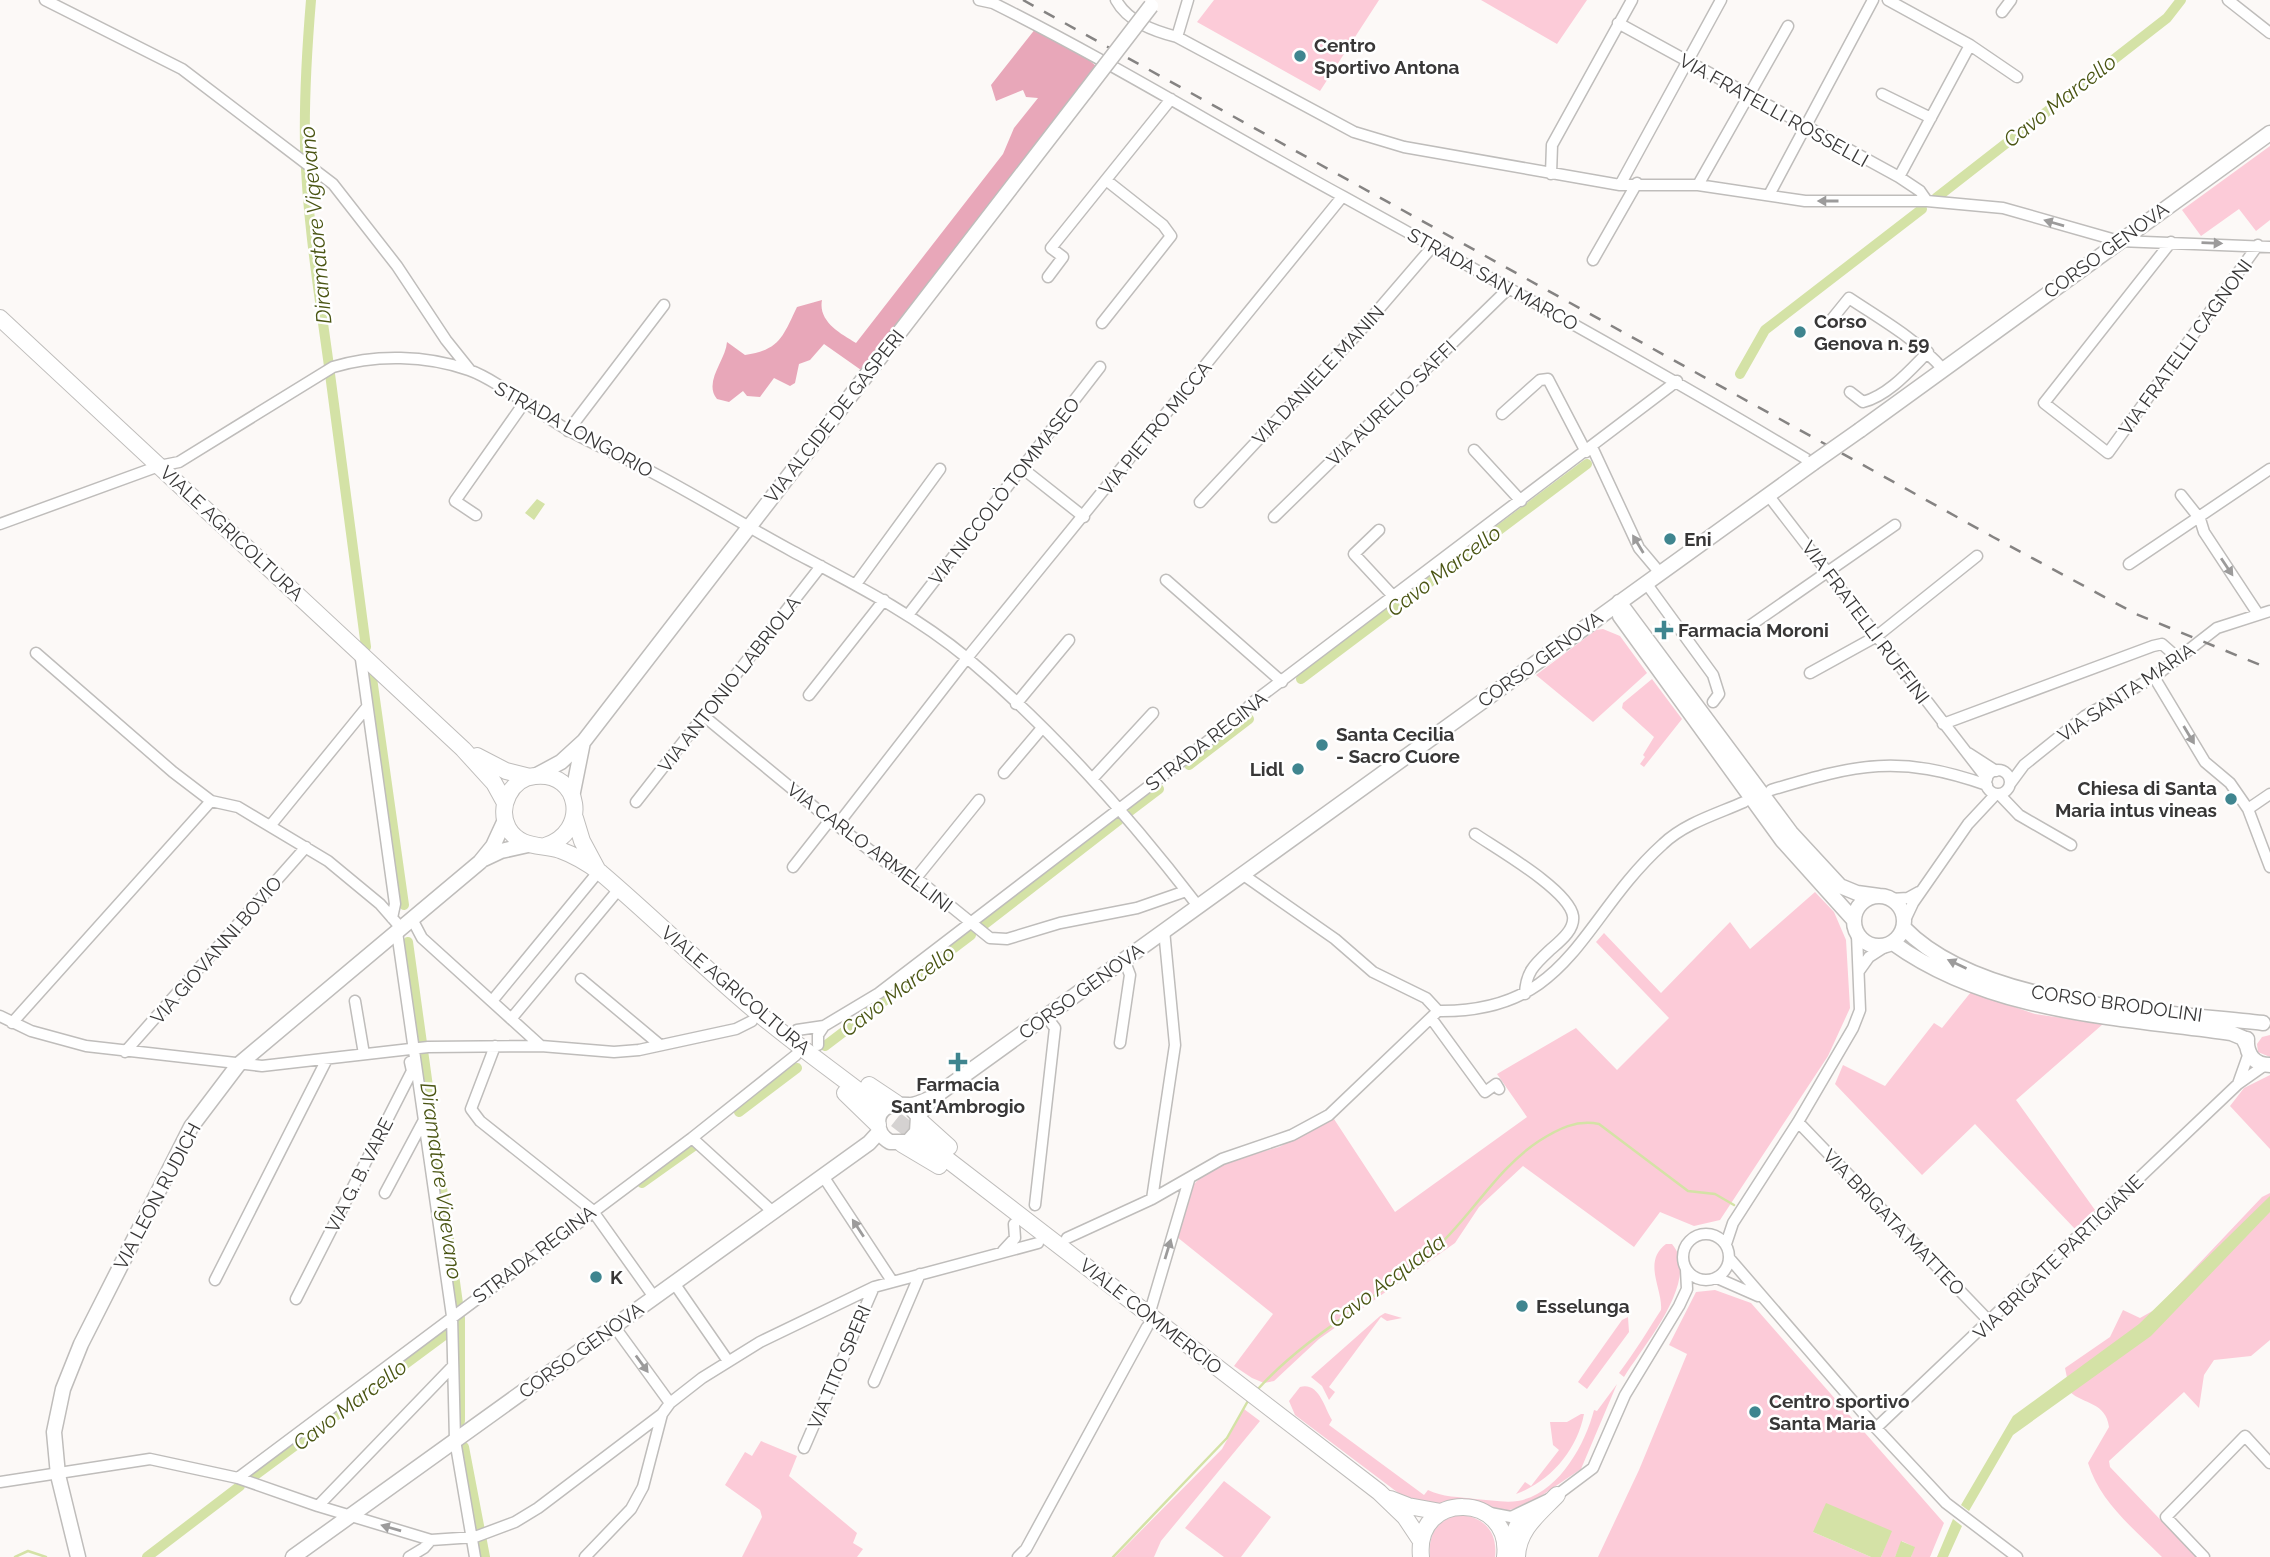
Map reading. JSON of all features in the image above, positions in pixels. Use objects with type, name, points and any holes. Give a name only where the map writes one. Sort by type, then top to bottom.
[{"type":"main road","name":"VIA ALCIDE DE GASPERI","points":[[532,776],[561,762],[583,741],[1154,3]]},
{"type":"main road","name":"CORSO GENOVA","points":[[293,1557],[869,1143],[881,1132],[883,1110],[910,1111],[934,1097],[2270,133]]},
{"type":"main road","name":"VIALE AGRICOLTURA","points":[[0,318],[463,749],[494,783],[505,803]]},
{"type":"main road","points":[[1642,586],[1636,609],[1635,629],[1782,840],[1853,919],[1857,935]]},
{"type":"main road","points":[[1616,604],[1799,843],[1845,890],[1885,897]]},
{"type":"main road","points":[[1588,624],[1635,629]]},
{"type":"main road","name":"VIA ALCIDE DE GASPERI","points":[[572,797],[583,741]]},
{"type":"main road","name":"VIALE AGRICOLTURA","points":[[463,749],[506,771],[553,778],[568,789],[582,841],[599,871]]},
{"type":"main road","points":[[480,862],[493,846],[505,820],[505,803],[514,786],[532,776]]},
{"type":"main road","points":[[545,846],[564,837],[575,818]]},
{"type":"main road","points":[[505,820],[513,835],[528,845]]},
{"type":"main road","name":"VIALE AGRICOLTURA","points":[[528,845],[545,846],[570,854],[599,871],[719,979],[877,1105]]},
{"type":"main road","points":[[480,862],[501,851],[528,845]]},
{"type":"main road","name":"VIA LEON RUDICH","points":[[78,1557],[58,1475],[54,1432],[63,1389],[81,1344],[191,1126],[238,1065],[401,924],[480,862]]},
{"type":"main road","points":[[1853,919],[1858,907],[1867,898],[1885,897]]},
{"type":"main road","name":"CORSO BRODOLINI","points":[[1885,897],[1901,908],[1904,924],[1923,948],[2014,987],[2051,997],[2267,1023]]},
{"type":"main road","points":[[1889,944],[1904,924]]},
{"type":"main road","name":"CORSO BRODOLINI","points":[[1857,935],[1870,945],[1889,944],[1917,961],[2010,998],[2047,1008],[2231,1033],[2243,1038],[2248,1049],[2267,1065]]},
{"type":"main road","points":[[719,979],[752,1021],[858,1103],[881,1132],[930,1159],[1038,1242],[1148,1321]]},
{"type":"main road","points":[[719,979],[752,995],[910,1111],[1112,1272],[1148,1321]]},
{"type":"main road","name":"CORSO BRODOLINI","points":[[2248,1049],[2250,1031],[2267,1023]]},
{"type":"main road","name":"CORSO GENOVA","points":[[902,1144],[914,1138],[910,1111]]},
{"type":"main road","name":"VIALE COMMERCIO","points":[[922,1139],[1241,1393],[1260,1402],[1379,1492],[1405,1517],[1421,1549]]},
{"type":"main road","name":"VIALE COMMERCIO","points":[[1379,1492],[1408,1506],[1441,1512],[1465,1506],[1480,1510]]},
{"type":"main road","points":[[1480,1510],[1498,1524],[1509,1553],[1517,1545],[1527,1526],[1553,1498]]},
{"type":"main road","name":"VIALE COMMERCIO","points":[[1421,1549],[1428,1524],[1441,1512]]},
{"type":"street","points":[[46,0],[182,69],[228,102],[313,172],[333,184],[470,370]]},
{"type":"street","name":"STRADA SAN MARCO","points":[[979,0],[993,3],[1080,46],[1342,197],[1677,381],[1813,463]]},
{"type":"street","points":[[1116,0],[1121,9],[1152,31],[1177,37],[1353,132],[1404,147],[1620,185],[1698,185],[1805,201],[1927,201],[2003,208],[2119,241],[2270,247]]},
{"type":"street","points":[[1177,37],[1188,0]]},
{"type":"street","points":[[1551,174],[1552,145],[1632,0]]},
{"type":"street","points":[[1620,185],[1721,0]]},
{"type":"street","points":[[1769,195],[1873,0]]},
{"type":"street","points":[[1888,0],[1970,45],[2017,77]]},
{"type":"street","points":[[2002,12],[2011,0]]},
{"type":"street","points":[[2228,0],[2270,33]]},
{"type":"street","name":"VIA FRATELLI ROSSELLI","points":[[1618,23],[1899,177],[1920,191],[1927,201]]},
{"type":"street","points":[[1698,185],[1788,26]]},
{"type":"street","points":[[1899,177],[1970,45]]},
{"type":"street","points":[[1882,94],[1931,118]]},
{"type":"street","points":[[1048,276],[1063,257],[1051,248],[1171,99]]},
{"type":"street","points":[[1102,323],[1171,236],[1163,225],[1106,180]]},
{"type":"street","points":[[1593,260],[1637,183]]},
{"type":"street","name":"VIA PIETRO MICCA","points":[[793,867],[836,819],[1084,517],[1342,197]]},
{"type":"street","name":"VIA FRATELLI CAGNONI","points":[[2171,242],[2044,403],[2108,453],[2258,245]]},
{"type":"street","name":"VIA DANIELE MANIN","points":[[1200,502],[1360,331],[1433,246]]},
{"type":"street","name":"VIA AURELIO SAFFI","points":[[1274,517],[1508,289]]},
{"type":"street","points":[[1832,319],[1849,298],[1928,352],[1942,368]]},
{"type":"street","points":[[568,431],[664,305]]},
{"type":"street","points":[[1850,391],[1863,402],[1871,400],[1895,384],[1928,352]]},
{"type":"street","name":"STRADA LONGORIO","points":[[0,524],[159,466],[179,462],[333,367],[383,358],[438,363],[470,370],[568,431],[645,469],[908,615],[967,659],[1093,778],[1198,906]]},
{"type":"street","name":"VIA NICCOLÒ TOMMASEO","points":[[908,615],[1100,367]]},
{"type":"street","points":[[1502,414],[1540,380],[1548,379],[1623,512],[1639,548],[1660,573]]},
{"type":"street","name":"STRADA REGINA","points":[[797,1030],[824,1026],[879,993],[1393,596],[1677,381]]},
{"type":"street","points":[[476,515],[455,501],[524,403]]},
{"type":"street","points":[[1474,450],[1521,501]]},
{"type":"street","points":[[1022,468],[1084,517]]},
{"type":"street","points":[[856,584],[940,469]]},
{"type":"street","points":[[2130,564],[2270,469]]},
{"type":"street","name":"VIA FRATELLI RUFFINI","points":[[1768,495],[1943,724],[1996,784],[2019,815],[2071,845]]},
{"type":"street","points":[[2181,495],[2200,519],[2203,532],[2258,614]]},
{"type":"street","points":[[1751,625],[1895,525]]},
{"type":"street","points":[[1379,530],[1354,554],[1393,596]]},
{"type":"street","points":[[1810,673],[1877,636],[1978,556]]},
{"type":"street","name":"VIA ANTONIO LABRIOLA","points":[[636,802],[821,566]]},
{"type":"street","points":[[1166,580],[1282,682]]},
{"type":"street","points":[[1642,586],[1713,675],[1719,694],[1713,702]]},
{"type":"street","points":[[809,695],[884,600]]},
{"type":"street","name":"VIA SANTA MARIA","points":[[1996,784],[2085,716],[2154,677],[2217,628],[2270,611]]},
{"type":"street","points":[[1016,704],[1069,640]]},
{"type":"street","points":[[1943,724],[2153,646],[2162,644],[2179,659]]},
{"type":"street","points":[[36,653],[173,772],[211,801],[238,807],[328,861],[401,924],[422,938],[541,1046]]},
{"type":"street","points":[[361,653],[395,904],[401,924],[425,1118],[457,1312],[453,1367],[455,1440],[475,1557]]},
{"type":"street","points":[[2154,677],[2205,762],[2230,783],[2248,809],[2270,867]]},
{"type":"street","points":[[270,826],[367,707]]},
{"type":"street","points":[[1093,778],[1153,713]]},
{"type":"street","name":"VIA CARLO ARMELLINI","points":[[705,717],[836,819],[888,864],[916,878],[986,937],[1007,939],[1060,923],[1138,908],[1186,891]]},
{"type":"street","points":[[1004,773],[1042,728]]},
{"type":"street","points":[[1954,775],[1963,763],[1963,749]]},
{"type":"street","points":[[1771,790],[1860,766],[1898,764],[1996,784],[1913,903],[1904,924]]},
{"type":"street","points":[[2248,809],[2270,794]]},
{"type":"street","points":[[916,878],[979,800]]},
{"type":"street","points":[[12,1023],[211,801]]},
{"type":"street","points":[[1067,1238],[1152,1199],[1222,1159],[1292,1135],[1329,1115],[1434,1015],[1473,1012],[1513,1001],[1525,994],[1552,976],[1614,895],[1663,844],[1678,832],[1744,802]]},
{"type":"street","points":[[1475,834],[1547,885],[1564,900],[1573,915],[1572,926],[1565,936],[1530,968],[1525,994]]},
{"type":"street","name":"VIA GIOVANNI BOVIO","points":[[125,1052],[306,847]]},
{"type":"street","points":[[492,1001],[599,871]]},
{"type":"street","points":[[1242,874],[1335,939],[1373,972],[1418,993],[1485,1092],[1496,1084],[1499,1089]]},
{"type":"street","points":[[511,1019],[619,889]]},
{"type":"street","points":[[1885,897],[1908,898],[1925,889]]},
{"type":"street","points":[[1152,1199],[1175,1045],[1164,930]]},
{"type":"street","points":[[1857,935],[1860,1010],[1853,1028],[1798,1122],[1733,1223],[1726,1244],[1730,1259],[1876,1428],[1962,1515],[2017,1557]]},
{"type":"street","points":[[1859,971],[1869,957],[1889,944]]},
{"type":"street","points":[[1120,1044],[1130,975],[1124,959]]},
{"type":"street","points":[[581,979],[660,1045]]},
{"type":"street","points":[[355,1001],[364,1054]]},
{"type":"street","points":[[0,1016],[12,1023],[86,1046],[262,1066],[418,1048],[541,1046],[614,1052],[736,1029],[752,1021]]},
{"type":"street","points":[[1035,1205],[1055,1028],[1046,1016]]},
{"type":"street","points":[[818,1045],[818,1035],[824,1026]]},
{"type":"street","points":[[495,1046],[471,1109],[480,1121],[592,1210],[654,1297]]},
{"type":"street","name":"VIA G. B. VARE","points":[[296,1299],[412,1071],[418,1048]]},
{"type":"street","name":"VIA BRIGATE PARTIGIANE","points":[[2238,1084],[2248,1049]]},
{"type":"street","name":"STRADA REGINA","points":[[238,1478],[592,1210],[692,1138],[796,1055]]},
{"type":"street","points":[[215,1280],[327,1059]]},
{"type":"street","name":"VIA BRIGATE PARTIGIANE","points":[[1876,1428],[2238,1084],[2267,1065]]},
{"type":"street","points":[[385,1193],[425,1118]]},
{"type":"street","name":"VIA BRIGATA MATTEO","points":[[1798,1122],[1990,1322]]},
{"type":"street","points":[[692,1138],[773,1212]]},
{"type":"street","points":[[823,1176],[892,1281]]},
{"type":"street","points":[[1018,1557],[1026,1549],[1148,1321],[1189,1180]]},
{"type":"street","points":[[1716,1236],[1733,1223]]},
{"type":"street","points":[[1003,1251],[1015,1238],[1014,1224]]},
{"type":"street","points":[[1480,1510],[1511,1517],[1553,1498],[1593,1468],[1625,1395],[1687,1289],[1684,1251],[1688,1243],[1702,1234],[1716,1236],[1726,1244]]},
{"type":"street","points":[[0,1482],[150,1459],[238,1478],[318,1506],[431,1540],[489,1534],[538,1508],[662,1413],[670,1403],[728,1361],[817,1313],[892,1281],[1038,1242]]},
{"type":"street","points":[[1679,1306],[1700,1286],[1728,1267],[1730,1259]]},
{"type":"street","points":[[1686,1269],[1697,1279],[1714,1279],[1764,1299]]},
{"type":"street","points":[[874,1382],[920,1274]]},
{"type":"street","points":[[674,1283],[728,1361]]},
{"type":"street","name":"VIA TITO SPERI","points":[[804,1448],[874,1287]]},
{"type":"street","points":[[614,1326],[670,1403]]},
{"type":"street","points":[[318,1506],[453,1367]]},
{"type":"street","points":[[585,1557],[631,1509],[643,1487],[662,1413]]},
{"type":"street","points":[[2204,1557],[2166,1517],[2245,1436],[2270,1463]]},
{"type":"street","points":[[409,1557],[431,1540]]},
{"type":"shaded area","name":"Centro Sportivo Antona","points":[[1214,0],[1379,0],[1320,91],[1197,22]]},
{"type":"shaded area","name":"Centro Sportivo Antona","points":[[1481,0],[1587,0],[1557,44]]},
{"type":"shaded area","points":[[1036,28],[1083,55],[1096,66],[861,370],[824,344],[810,360],[799,364],[795,383],[790,386],[774,378],[760,397],[747,396],[743,391],[729,402],[717,399],[713,392],[714,378],[727,342],[745,355],[766,349],[784,334],[797,307],[822,300],[823,314],[831,326],[856,343],[1003,154],[1014,128],[1038,98],[1026,97],[1023,90],[996,101],[991,85]]},
{"type":"shaded area","points":[[2270,146],[2270,220],[2256,231],[2239,209],[2201,236],[2182,210]]},
{"type":"shaded area","points":[[537,499],[545,504],[534,520],[525,513]]},
{"type":"shaded area","points":[[1603,629],[1620,636],[1647,673],[1593,722],[1536,675],[1596,630]]},
{"type":"shaded area","points":[[1652,679],[1682,719],[1644,767],[1640,764],[1645,757],[1643,755],[1654,737],[1622,708],[1623,703]]},
{"type":"shaded area","points":[[1815,892],[1834,912],[1846,940],[1850,1008],[1828,1056],[1720,1220],[1694,1226],[1660,1212],[1634,1247],[1523,1166],[1479,1207],[1455,1243],[1319,1339],[1274,1381],[1264,1383],[1234,1366],[1273,1314],[1177,1237],[1193,1185],[1202,1176],[1218,1164],[1279,1147],[1334,1119],[1395,1212],[1527,1117],[1497,1074],[1576,1028],[1617,1070],[1669,1018],[1596,942],[1604,933],[1661,993],[1730,922],[1750,949]]},
{"type":"shaded area","points":[[1971,992],[2035,1014],[2103,1024],[2016,1100],[2095,1210],[2075,1229],[1975,1124],[1922,1175],[1835,1084],[1843,1065],[1885,1086],[1934,1023],[1942,1028]]},
{"type":"shaded area","points":[[2270,1035],[2270,1057],[2258,1052],[2257,1044],[2262,1037]]},
{"type":"shaded area","points":[[2270,1075],[2270,1149],[2230,1106],[2244,1088]]},
{"type":"shaded area","points":[[2270,1193],[2270,1340],[2251,1356],[2214,1360],[2204,1375],[2199,1408],[2184,1392],[2109,1461],[2110,1467],[2196,1557],[2162,1557],[2119,1514],[2093,1477],[2088,1463],[2109,1427],[2107,1419],[2099,1408],[2070,1392],[2065,1368],[2110,1337],[2123,1310],[2140,1318],[2156,1309],[2262,1197]]},
{"type":"shaded area","points":[[2270,1196],[2270,1212],[2151,1336],[2013,1435],[1969,1511],[1961,1505],[2013,1416],[2139,1324]]},
{"type":"shaded area","points":[[1666,1244],[1672,1244],[1679,1258],[1680,1275],[1675,1293],[1655,1331],[1624,1377],[1619,1373],[1661,1310],[1654,1267],[1659,1251]]},
{"type":"shaded area","name":"Centro sportivo Santa Maria","points":[[1715,1290],[1751,1303],[1944,1523],[1930,1557],[1911,1557],[1914,1547],[1902,1541],[1895,1557],[1881,1557],[1891,1531],[1813,1532],[1871,1557],[1598,1557],[1639,1470],[1687,1354],[1669,1345],[1696,1292]]},
{"type":"shaded area","points":[[1385,1313],[1402,1318],[1387,1321],[1381,1317],[1329,1387],[1335,1392],[1329,1400],[1322,1386],[1311,1377]]},
{"type":"shaded area","points":[[1628,1317],[1629,1332],[1587,1389],[1578,1382],[1622,1320]]},
{"type":"shaded area","points":[[1617,1384],[1581,1469],[1529,1504],[1500,1513],[1405,1498],[1295,1415],[1289,1401],[1300,1387],[1312,1388],[1332,1420],[1329,1425],[1424,1495],[1428,1490],[1451,1496],[1513,1502],[1532,1497],[1545,1489],[1568,1466],[1584,1438],[1594,1410],[1597,1411]]},
{"type":"shaded area","points":[[1244,1409],[1260,1421],[1161,1541],[1154,1557],[1115,1557],[1222,1449]]},
{"type":"shaded area","points":[[1584,1414],[1581,1427],[1569,1452],[1540,1481],[1529,1488],[1516,1494],[1525,1482],[1531,1486],[1559,1450],[1553,1445],[1550,1422],[1567,1422]]},
{"type":"shaded area","points":[[761,1441],[797,1456],[789,1476],[857,1533],[853,1543],[863,1549],[857,1557],[742,1557],[762,1517],[760,1510],[725,1485],[745,1452],[752,1456]]},
{"type":"shaded area","points":[[1224,1481],[1271,1517],[1241,1557],[1224,1557],[1185,1528]]},
{"type":"shaded area","points":[[1826,1503],[1892,1531],[1881,1557],[1871,1557],[1813,1532]]},
{"type":"shaded area","points":[[1456,1515],[1474,1518],[1487,1526],[1494,1539],[1495,1557],[1430,1557],[1430,1542],[1435,1530],[1443,1521]]},
{"type":"shaded area","points":[[1953,1519],[1962,1526],[1948,1557],[1937,1557]]},
{"type":"shaded area","points":[[1901,1541],[1915,1547],[1911,1557],[1895,1557]]},
{"type":"waterway","name":"Diramatore Vigevano","points":[[311,0],[305,91],[306,173],[329,366]]},
{"type":"waterway","name":"Cavo Marcello","points":[[1936,198],[2167,18],[2181,0]]},
{"type":"waterway","name":"Cavo Marcello","points":[[1740,374],[1765,330],[1922,209]]},
{"type":"waterway","name":"Diramatore Vigevano","points":[[330,374],[366,647]]},
{"type":"waterway","name":"Cavo Marcello","points":[[1301,679],[1587,464]]},
{"type":"waterway","name":"Diramatore Vigevano","points":[[372,678],[404,905]]},
{"type":"waterway","points":[[1189,765],[1249,719]]},
{"type":"waterway","name":"Cavo Marcello","points":[[1130,811],[1159,789]]},
{"type":"waterway","name":"Cavo Marcello","points":[[981,927],[1119,820]]},
{"type":"waterway","name":"Cavo Marcello","points":[[825,1046],[971,935]]},
{"type":"waterway","name":"Diramatore Vigevano","points":[[408,942],[460,1318],[460,1421]]},
{"type":"waterway","name":"Cavo Marcello","points":[[739,1112],[797,1068]]},
{"type":"waterway","name":"Cavo Acquada","points":[[1258,1389],[1298,1351],[1431,1253],[1524,1152],[1568,1126],[1599,1124],[1688,1191],[1715,1194],[1734,1205]]},
{"type":"waterway","name":"Cavo Marcello","points":[[642,1183],[694,1146]]},
{"type":"waterway","name":"Cavo Marcello","points":[[250,1479],[450,1331]]},
{"type":"waterway","name":"Cavo Acquada","points":[[1113,1557],[1227,1438],[1249,1399]]},
{"type":"waterway","name":"Diramatore Vigevano","points":[[464,1447],[485,1557]]},
{"type":"waterway","name":"Cavo Marcello","points":[[147,1557],[240,1486]]},
{"type":"waterway","points":[[15,1557],[28,1551],[46,1557]]},
{"type":"tunnel","points":[[877,1105],[922,1140]]},
{"type":"railway","points":[[1023,0],[2136,614],[2270,669]]},
{"type":"place","name":"Centro Sportivo Antona","points":[[1300,56]]},
{"type":"place","name":"Corso Genova n. 59","points":[[1800,332]]},
{"type":"place","name":"Eni","points":[[1670,539]]},
{"type":"place","name":"Farmacia Moroni","points":[[1664,630]]},
{"type":"place","name":"Santa Cecilia - Sacro Cuore","points":[[1322,745]]},
{"type":"place","name":"Lidl","points":[[1298,769]]},
{"type":"place","name":"Chiesa di Santa Maria intus vineas","points":[[2231,799]]},
{"type":"place","name":"Farmacia Sant'Ambrogio","points":[[958,1062]]},
{"type":"place","name":"K","points":[[596,1277]]},
{"type":"place","name":"Esselunga","points":[[1522,1306]]},
{"type":"place","name":"Centro sportivo Santa Maria","points":[[1755,1412]]}]
